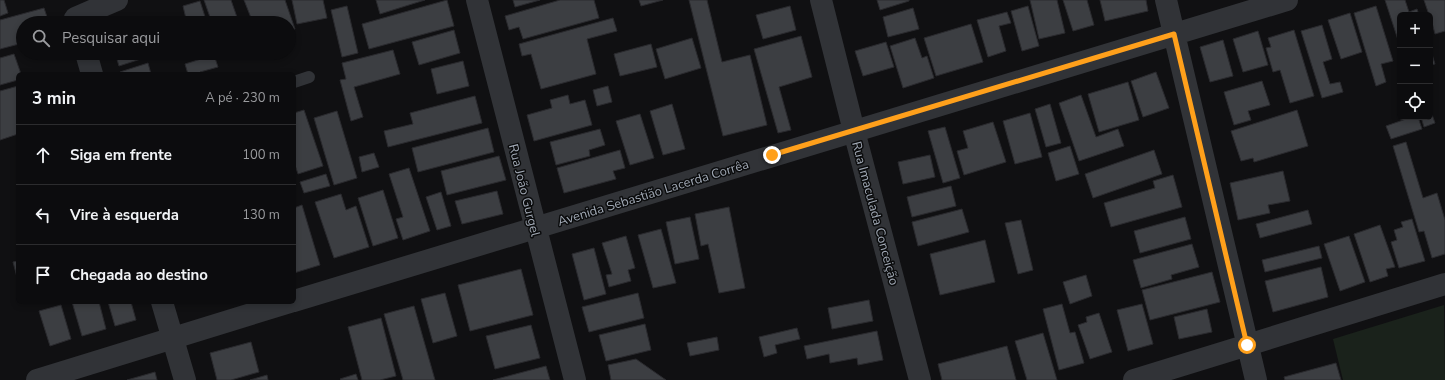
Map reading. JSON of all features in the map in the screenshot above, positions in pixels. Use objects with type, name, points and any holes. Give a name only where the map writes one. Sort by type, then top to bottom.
[{"type":"street","points":[[74,14],[117,0]]},
{"type":"street","name":"Rua João Gurgel","points":[[477,0],[575,380]]},
{"type":"street","name":"Rua Imaculada Conceição","points":[[821,0],[920,380]]},
{"type":"street","points":[[1166,0],[1256,380]]},
{"type":"street","name":"Avenida Sebastião Lacerda Corrêa","points":[[296,300],[1287,0]]},
{"type":"street","points":[[88,60],[91,72]]},
{"type":"street","points":[[1134,380],[1445,284]]},
{"type":"street","points":[[163,304],[185,380]]},
{"type":"street","points":[[37,380],[172,337],[283,304]]},
{"type":"lane","points":[[296,81],[309,77]]},
{"type":"shaded area","points":[[1444,305],[1445,380],[1343,380],[1333,339]]},
{"type":"building","points":[[0,0],[4,0],[8,13],[0,16]]},
{"type":"building","points":[[204,0],[231,0],[237,16],[210,16]]},
{"type":"building","points":[[244,0],[285,0],[291,16],[250,16]]},
{"type":"building","points":[[292,0],[323,0],[327,18],[297,24]]},
{"type":"building","points":[[376,0],[425,0],[380,14]]},
{"type":"building","points":[[447,0],[454,26],[369,49],[362,24]]},
{"type":"building","points":[[513,0],[540,0],[515,7]]},
{"type":"building","points":[[560,0],[594,0],[599,18],[523,39],[519,27],[509,30],[505,16]]},
{"type":"building","points":[[639,0],[663,0],[641,6]]},
{"type":"building","points":[[689,0],[707,0],[722,62],[750,55],[767,125],[723,136]]},
{"type":"building","points":[[877,0],[909,0],[909,1],[880,10]]},
{"type":"building","points":[[1030,0],[1057,0],[1065,33],[1039,39]]},
{"type":"building","points":[[1063,0],[1087,0],[1094,25],[1073,31]]},
{"type":"building","points":[[1100,0],[1146,0],[1148,11],[1105,21]]},
{"type":"building","points":[[1385,0],[1405,0],[1409,12],[1397,12],[1397,37]]},
{"type":"building","points":[[1424,0],[1445,0],[1445,31],[1435,34],[1433,26],[1433,12],[1428,12]]},
{"type":"building","points":[[200,1],[205,16],[185,16],[183,6]]},
{"type":"building","points":[[347,6],[358,53],[342,57],[331,10]]},
{"type":"building","points":[[790,6],[796,30],[763,39],[756,15]]},
{"type":"building","points":[[1028,6],[1039,46],[1022,51],[1011,11]]},
{"type":"building","points":[[1376,6],[1393,61],[1381,64],[1386,82],[1376,86],[1354,13]]},
{"type":"building","points":[[44,8],[47,16],[16,16],[16,45],[0,49],[0,20]]},
{"type":"building","points":[[913,8],[919,29],[888,37],[883,17]]},
{"type":"building","points":[[1417,9],[1418,12],[1409,12]]},
{"type":"building","points":[[1007,12],[1011,23],[999,26],[1006,51],[988,57],[977,20]]},
{"type":"building","points":[[1350,13],[1362,52],[1341,59],[1328,20]]},
{"type":"building","points":[[613,18],[617,31],[587,39],[596,74],[541,89],[531,54],[522,56],[519,44]]},
{"type":"building","points":[[971,24],[983,62],[936,76],[924,38]]},
{"type":"building","points":[[1322,25],[1332,59],[1323,62],[1330,84],[1340,82],[1343,92],[1322,98],[1301,31]]},
{"type":"building","points":[[454,30],[460,53],[419,65],[412,42]]},
{"type":"building","points":[[1294,30],[1314,96],[1290,103],[1280,70],[1273,72],[1266,48],[1271,47],[1268,38]]},
{"type":"building","points":[[1258,31],[1268,65],[1243,72],[1233,39]]},
{"type":"building","points":[[801,36],[812,77],[779,87],[791,130],[778,133],[754,49]]},
{"type":"building","points":[[692,38],[701,68],[665,79],[656,49]]},
{"type":"building","points":[[915,38],[922,58],[927,56],[934,78],[903,88],[890,46]]},
{"type":"building","points":[[1223,40],[1233,76],[1210,82],[1200,47]]},
{"type":"building","points":[[886,42],[894,67],[863,76],[855,51]]},
{"type":"building","points":[[651,44],[657,67],[620,76],[614,54]]},
{"type":"building","points":[[393,50],[400,74],[354,87],[363,117],[351,121],[340,80],[346,79],[342,63]]},
{"type":"building","points":[[14,54],[20,72],[16,72],[16,81],[0,85],[0,58]]},
{"type":"building","points":[[117,60],[138,60],[119,66]]},
{"type":"building","points":[[198,60],[216,60],[218,67],[200,72],[187,72],[185,64]]},
{"type":"building","points":[[463,61],[469,86],[437,94],[431,69]]},
{"type":"building","points":[[148,63],[150,72],[120,72]]},
{"type":"building","points":[[1156,72],[1169,108],[1143,117],[1131,81]]},
{"type":"building","points":[[1262,81],[1270,105],[1248,111],[1251,120],[1234,125],[1224,92]]},
{"type":"building","points":[[1128,82],[1139,120],[1099,132],[1088,94]]},
{"type":"building","points":[[608,86],[612,102],[597,106],[593,90]]},
{"type":"building","points":[[16,87],[16,135],[0,140],[0,91]]},
{"type":"building","points":[[568,95],[570,104],[585,100],[592,125],[534,141],[527,115],[552,108],[550,100]]},
{"type":"building","points":[[1081,95],[1096,137],[1118,129],[1124,146],[1079,161],[1059,103]]},
{"type":"building","points":[[475,96],[482,123],[388,147],[384,131],[413,124],[410,113]]},
{"type":"building","points":[[672,104],[685,149],[663,155],[650,111]]},
{"type":"building","points":[[1050,104],[1061,143],[1046,147],[1035,109]]},
{"type":"building","points":[[304,110],[323,166],[298,174],[296,168],[296,112]]},
{"type":"building","points":[[1297,110],[1308,146],[1254,162],[1253,158],[1241,161],[1231,131]]},
{"type":"building","points":[[337,111],[357,178],[334,185],[314,118]]},
{"type":"building","points":[[1030,113],[1042,157],[1015,164],[1003,121]]},
{"type":"building","points":[[640,114],[654,158],[630,165],[616,121]]},
{"type":"building","points":[[1433,117],[1435,123],[1424,127],[1422,120],[1433,120]]},
{"type":"building","points":[[1403,120],[1419,120],[1422,129],[1391,139],[1386,126]]},
{"type":"building","points":[[993,122],[1006,162],[964,175],[957,151],[968,148],[963,131]]},
{"type":"building","points":[[945,127],[960,178],[943,183],[928,131]]},
{"type":"building","points":[[488,128],[494,152],[418,172],[412,148]]},
{"type":"building","points":[[600,129],[605,145],[589,150],[590,156],[556,165],[550,142]]},
{"type":"building","points":[[1406,142],[1423,198],[1437,193],[1445,220],[1445,254],[1432,258],[1424,231],[1419,232],[1393,146]]},
{"type":"building","points":[[1070,146],[1079,174],[1056,181],[1048,153]]},
{"type":"building","points":[[620,150],[625,168],[613,171],[616,179],[564,193],[557,168]]},
{"type":"building","points":[[1154,150],[1162,174],[1093,198],[1085,174]]},
{"type":"building","points":[[374,153],[379,167],[362,172],[359,157]]},
{"type":"building","points":[[930,155],[935,177],[903,184],[898,162]]},
{"type":"building","points":[[499,156],[506,180],[447,195],[441,171]]},
{"type":"building","points":[[409,168],[430,231],[403,240],[396,219],[403,217],[389,174]]},
{"type":"building","points":[[1283,171],[1290,201],[1268,205],[1270,213],[1238,220],[1230,183]]},
{"type":"building","points":[[326,174],[330,186],[304,193],[300,182]]},
{"type":"building","points":[[1173,175],[1182,207],[1111,227],[1104,203],[1155,188],[1153,181]]},
{"type":"building","points":[[951,186],[956,206],[912,217],[907,197]]},
{"type":"building","points":[[383,190],[398,238],[373,246],[358,198]]},
{"type":"building","points":[[497,191],[503,214],[462,224],[455,201]]},
{"type":"building","points":[[441,192],[451,226],[437,230],[426,197]]},
{"type":"building","points":[[341,194],[346,210],[356,206],[369,247],[334,258],[315,202]]},
{"type":"building","points":[[302,205],[320,265],[296,272],[296,207]]},
{"type":"building","points":[[729,207],[745,288],[719,293],[708,244],[701,246],[695,214]]},
{"type":"building","points":[[962,209],[969,232],[918,246],[912,222]]},
{"type":"building","points":[[1308,210],[1312,224],[1260,238],[1256,224]]},
{"type":"building","points":[[690,217],[699,259],[675,264],[666,222]]},
{"type":"building","points":[[1185,217],[1191,239],[1140,253],[1134,231]]},
{"type":"building","points":[[1412,219],[1425,261],[1399,268],[1391,242],[1397,240],[1394,230],[1403,227],[1401,222]]},
{"type":"building","points":[[1021,220],[1033,270],[1018,274],[1005,223]]},
{"type":"building","points":[[1380,225],[1395,267],[1386,269],[1388,276],[1370,282],[1354,234]]},
{"type":"building","points":[[661,229],[676,283],[653,288],[638,235]]},
{"type":"building","points":[[626,236],[635,268],[628,270],[631,281],[609,287],[606,275],[612,274],[602,243]]},
{"type":"building","points":[[1349,236],[1365,282],[1340,291],[1324,244]]},
{"type":"building","points":[[985,240],[995,282],[940,295],[930,254]]},
{"type":"building","points":[[1192,244],[1199,267],[1171,275],[1172,279],[1141,288],[1133,260]]},
{"type":"building","points":[[1319,246],[1322,258],[1265,272],[1262,260]]},
{"type":"building","points":[[594,248],[606,294],[584,300],[572,254]]},
{"type":"building","points":[[16,261],[16,273],[13,262]]},
{"type":"building","points":[[1321,267],[1328,297],[1273,312],[1265,281]]},
{"type":"building","points":[[521,269],[533,315],[470,331],[458,285]]},
{"type":"building","points":[[1212,272],[1220,302],[1150,320],[1142,290]]},
{"type":"building","points":[[1086,275],[1092,296],[1070,304],[1063,282]]},
{"type":"building","points":[[445,293],[457,336],[433,343],[421,299]]},
{"type":"building","points":[[638,293],[644,318],[589,332],[582,307]]},
{"type":"building","points":[[869,300],[873,321],[832,329],[828,308]]},
{"type":"building","points":[[73,304],[100,304],[106,329],[82,336]]},
{"type":"building","points":[[109,304],[132,304],[136,320],[115,326]]},
{"type":"building","points":[[1062,304],[1070,333],[1075,332],[1084,363],[1059,370],[1043,309]]},
{"type":"building","points":[[1142,304],[1153,344],[1128,351],[1117,310]]},
{"type":"building","points":[[61,305],[71,339],[50,346],[39,311]]},
{"type":"building","points":[[414,306],[435,380],[403,380],[384,314]]},
{"type":"building","points":[[1207,309],[1212,332],[1179,339],[1174,317]]},
{"type":"building","points":[[1099,313],[1112,352],[1090,359],[1078,325],[1087,322],[1086,317]]},
{"type":"building","points":[[381,318],[396,376],[380,380],[362,380],[348,327]]},
{"type":"building","points":[[645,324],[651,350],[606,361],[599,335]]},
{"type":"building","points":[[531,325],[540,358],[495,369],[486,336]]},
{"type":"building","points":[[797,328],[800,339],[775,345],[777,353],[764,357],[759,337]]},
{"type":"building","points":[[877,331],[883,360],[858,365],[857,358],[830,363],[829,354],[807,359],[804,346]]},
{"type":"building","points":[[1043,333],[1057,380],[1027,380],[1015,341]]},
{"type":"building","points":[[717,337],[719,350],[690,356],[687,343]]},
{"type":"building","points":[[251,342],[259,372],[231,380],[217,380],[210,353]]},
{"type":"building","points":[[1007,346],[1016,380],[942,380],[938,364]]},
{"type":"building","points":[[636,359],[666,380],[611,380],[608,365]]},
{"type":"building","points":[[1336,363],[1341,380],[1285,380],[1284,377]]},
{"type":"building","points":[[546,366],[550,380],[493,380]]},
{"type":"building","points":[[155,372],[157,380],[127,380]]},
{"type":"building","points":[[356,374],[358,380],[340,379]]},
{"type":"building","points":[[267,375],[268,380],[250,380]]},
{"type":"route","points":[[772,155],[1174,34],[1247,345]]}]
